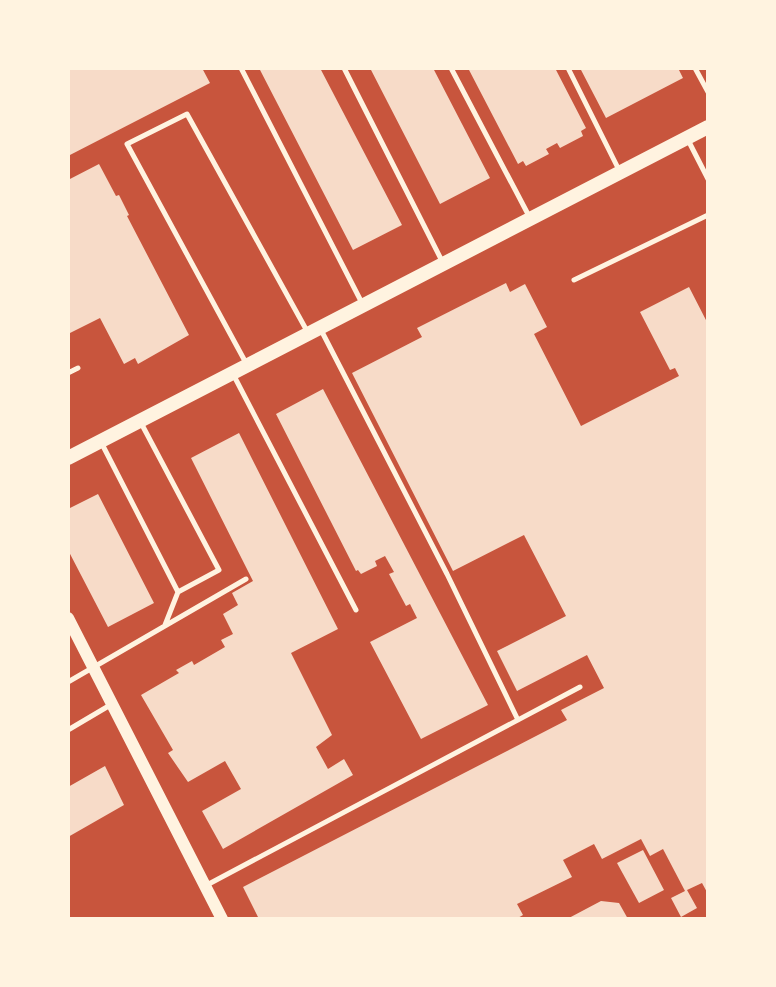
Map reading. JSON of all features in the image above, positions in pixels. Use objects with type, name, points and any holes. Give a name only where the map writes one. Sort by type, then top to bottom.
[{"type":"main road","points":[[68,458],[708,127]]},
{"type":"street","points":[[68,618],[222,919]]},
{"type":"lane","points":[[241,68],[363,305]]},
{"type":"lane","points":[[344,68],[443,263]]},
{"type":"lane","points":[[451,68],[530,218]]},
{"type":"lane","points":[[568,68],[620,172]]},
{"type":"lane","points":[[695,68],[708,92]]},
{"type":"lane","points":[[248,366],[127,144],[187,114],[314,331],[451,583],[518,720]]},
{"type":"lane","points":[[687,138],[708,179]]},
{"type":"lane","points":[[574,280],[708,215]]},
{"type":"lane","points":[[68,373],[78,368]]},
{"type":"lane","points":[[233,374],[356,610]]},
{"type":"lane","points":[[140,420],[219,570],[178,592],[165,626]]},
{"type":"lane","points":[[101,441],[178,592]]},
{"type":"lane","points":[[68,682],[246,579]]},
{"type":"lane","points":[[205,886],[580,687]]},
{"type":"lane","points":[[68,730],[112,704]]},
{"type":"building","points":[[68,68],[202,68],[210,83],[68,156]]},
{"type":"building","points":[[259,68],[320,68],[402,225],[353,250]]},
{"type":"building","points":[[370,68],[433,68],[490,178],[440,204]]},
{"type":"building","points":[[468,68],[555,68],[586,128],[581,131],[583,136],[560,148],[557,143],[546,149],[549,154],[526,166],[523,161],[518,164]]},
{"type":"building","points":[[580,68],[678,68],[683,78],[606,118]]},
{"type":"building","points":[[99,164],[116,196],[119,195],[129,215],[127,216],[189,335],[138,364],[135,358],[124,364],[100,318],[68,334],[68,180]]},
{"type":"building","points":[[506,283],[510,292],[525,284],[547,327],[534,334],[581,426],[679,376],[675,368],[670,370],[640,312],[689,287],[708,324],[708,894],[702,883],[687,890],[697,908],[681,917],[671,898],[685,891],[663,849],[650,856],[641,839],[602,859],[594,844],[563,860],[572,877],[517,904],[523,915],[516,919],[259,919],[243,887],[567,720],[561,710],[604,688],[587,655],[517,691],[497,651],[566,616],[524,535],[453,571],[352,373],[422,337],[417,328]]},
{"type":"building","points":[[323,389],[488,705],[421,739],[370,642],[417,618],[410,604],[406,606],[389,574],[394,572],[385,556],[375,561],[377,566],[361,574],[356,571],[276,414]]},
{"type":"building","points":[[239,433],[338,629],[291,653],[332,735],[316,747],[328,769],[344,759],[353,775],[223,849],[202,811],[241,789],[225,761],[188,782],[168,753],[173,750],[141,695],[179,673],[176,670],[192,661],[194,665],[225,647],[221,640],[233,634],[223,614],[238,605],[232,593],[253,581],[191,458]]},
{"type":"building","points":[[98,494],[154,603],[108,627],[68,550],[68,509]]},
{"type":"building","points":[[105,766],[124,805],[68,837],[68,787]]},
{"type":"building","points":[[643,850],[664,890],[639,903],[617,863]]},
{"type":"building","points":[[601,901],[619,903],[628,919],[567,919]]}]
